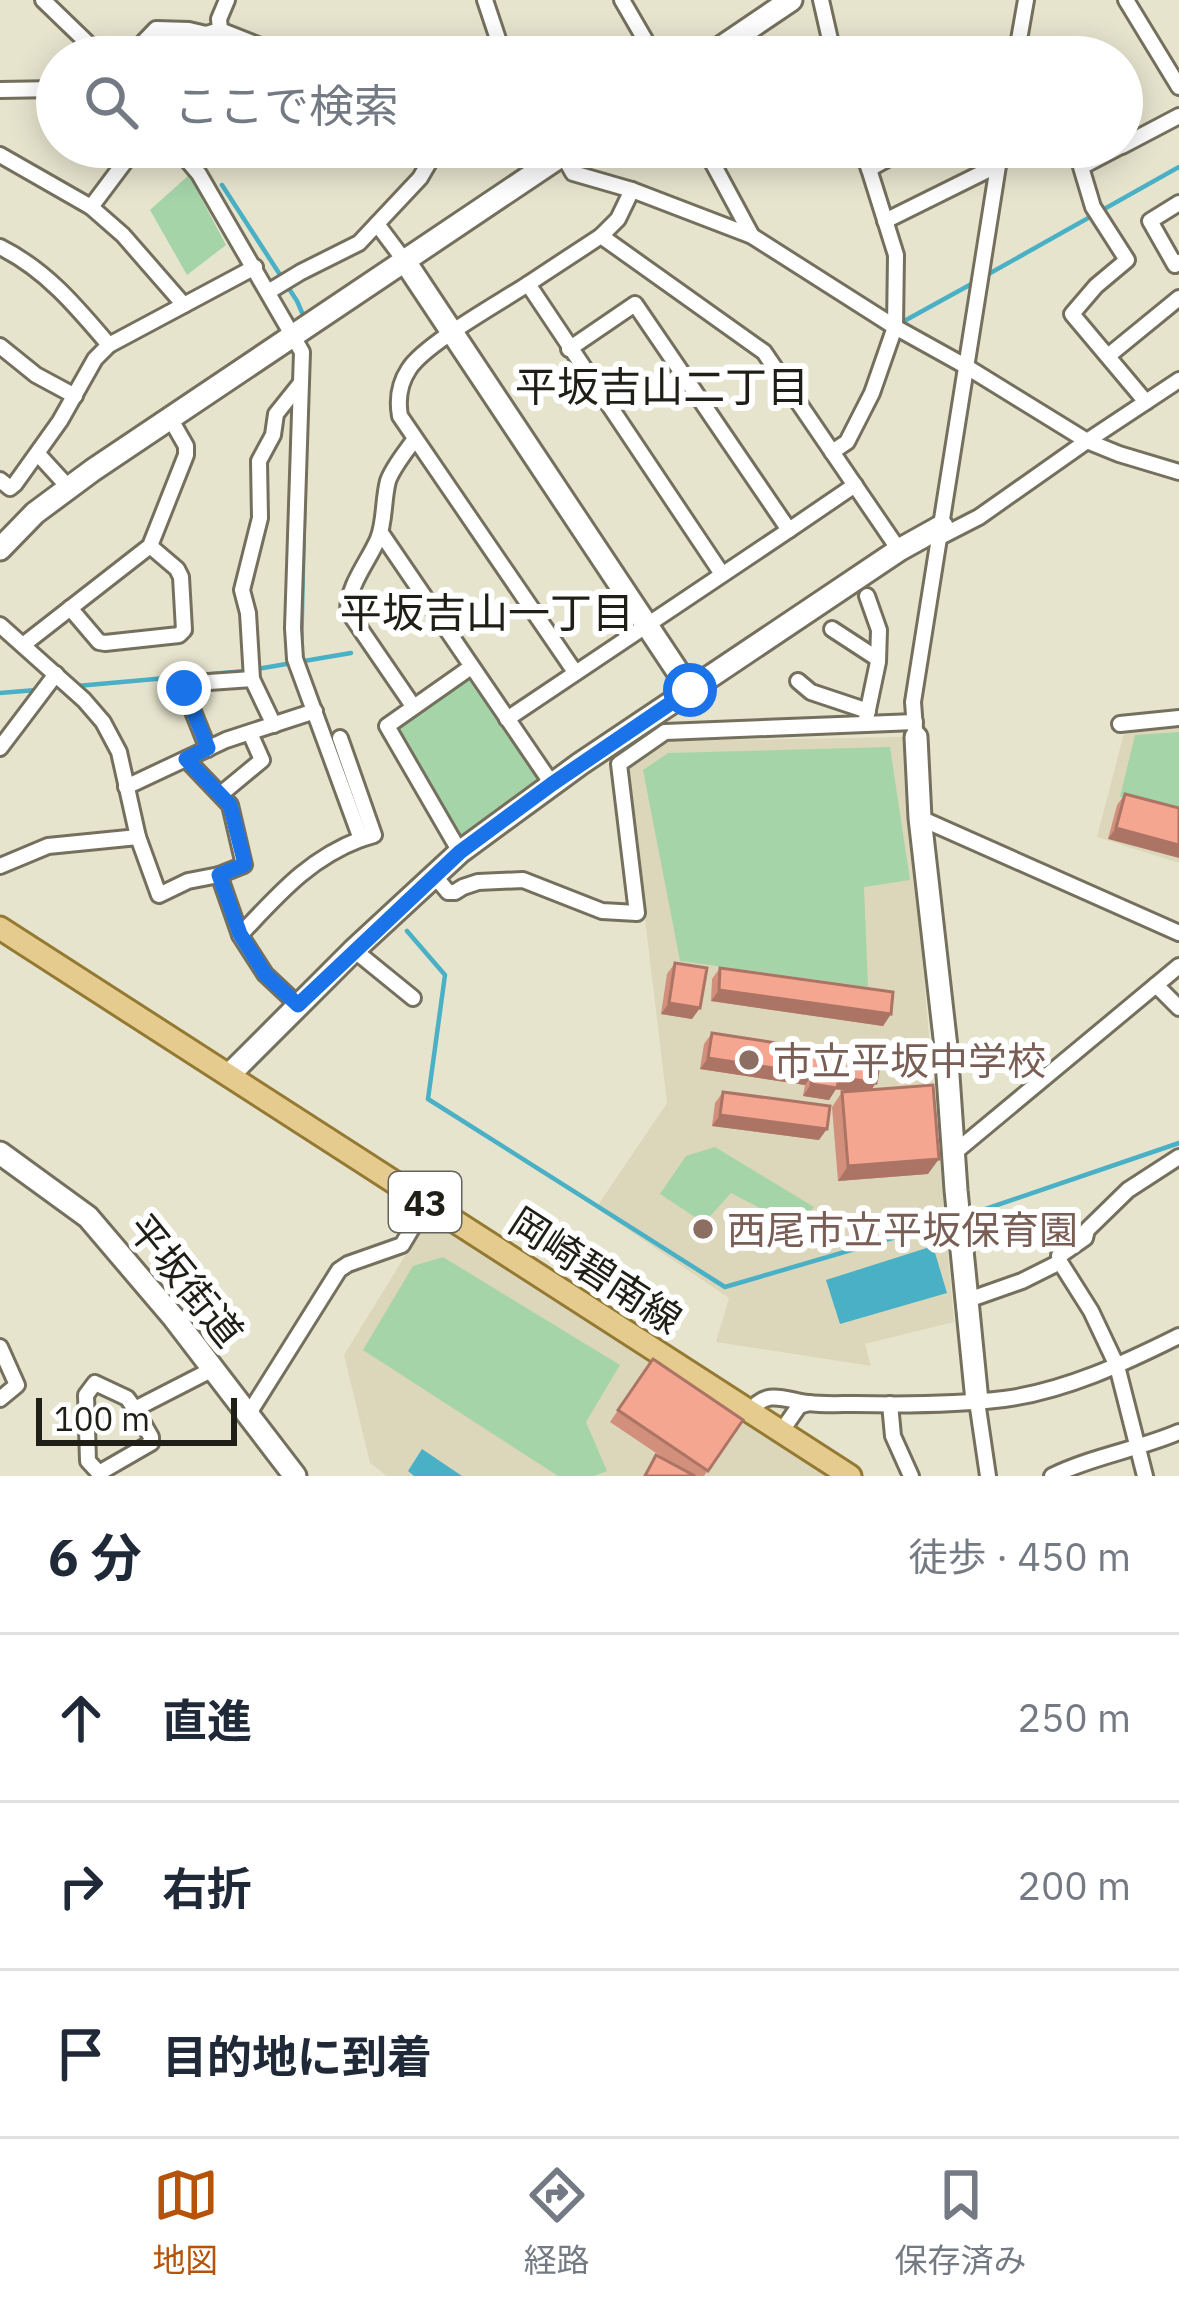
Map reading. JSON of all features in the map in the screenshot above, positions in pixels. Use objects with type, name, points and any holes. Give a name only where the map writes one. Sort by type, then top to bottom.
[{"type":"main road","name":"岡崎碧南線","points":[[0,928],[850,1476]]},
{"type":"street","points":[[43,0],[80,36]]},
{"type":"street","points":[[220,30],[227,0]]},
{"type":"street","points":[[485,0],[497,36]]},
{"type":"street","points":[[622,0],[643,36]]},
{"type":"street","points":[[738,36],[791,0]]},
{"type":"street","points":[[821,0],[829,36]]},
{"type":"street","points":[[1020,36],[1026,0]]},
{"type":"street","points":[[1126,0],[1179,87]]},
{"type":"street","points":[[149,36],[156,29],[206,34],[220,30],[235,36]]},
{"type":"street","points":[[0,90],[36,89]]},
{"type":"street","points":[[1143,135],[1179,116]]},
{"type":"street","points":[[0,155],[92,207],[124,235],[184,305]]},
{"type":"street","points":[[92,207],[121,168]]},
{"type":"street","points":[[193,168],[302,352],[292,628],[295,658],[315,711],[337,748],[365,838],[313,862],[240,934]]},
{"type":"street","points":[[268,292],[359,243],[426,168]]},
{"type":"street","points":[[0,550],[35,513],[542,168]]},
{"type":"street","points":[[572,168],[573,173],[752,236],[1087,441],[1179,472]]},
{"type":"street","points":[[715,168],[752,236]]},
{"type":"street","points":[[885,220],[992,168]]},
{"type":"street","points":[[988,1476],[956,1190],[913,702],[998,168]]},
{"type":"street","points":[[1082,168],[1093,207],[1126,260],[1072,314],[1146,402]]},
{"type":"street","points":[[832,452],[847,442],[872,393],[895,327],[896,255],[869,169]]},
{"type":"street","points":[[574,672],[414,440],[400,416],[400,389],[412,363],[601,236],[618,219],[632,190]]},
{"type":"street","points":[[1179,203],[1150,221],[1175,265],[1179,262]]},
{"type":"street","points":[[377,224],[690,690]]},
{"type":"street","points":[[601,236],[764,352],[899,550]]},
{"type":"street","points":[[0,247],[50,279],[109,345]]},
{"type":"street","points":[[0,480],[10,488],[38,454],[95,359],[109,345],[255,267]]},
{"type":"street","points":[[528,284],[722,574]]},
{"type":"street","points":[[1108,356],[1179,298]]},
{"type":"street","points":[[568,349],[635,304],[789,530]]},
{"type":"street","points":[[0,346],[36,376],[75,396]]},
{"type":"street","points":[[230,1074],[434,875],[552,784],[899,550],[980,517],[1179,380]]},
{"type":"street","points":[[274,725],[252,679],[242,590],[260,518],[259,461],[273,434],[276,414],[301,384]]},
{"type":"street","points":[[23,645],[151,546],[186,455],[170,418]]},
{"type":"street","points":[[412,706],[347,611],[357,579],[381,533],[389,476],[414,440]]},
{"type":"street","points":[[38,454],[70,489]]},
{"type":"street","points":[[507,719],[855,485]]},
{"type":"street","points":[[381,533],[552,784]]},
{"type":"street","points":[[70,608],[99,642],[179,635],[184,630],[181,577],[151,546]]},
{"type":"street","points":[[867,596],[879,630],[867,717]]},
{"type":"street","points":[[0,625],[103,722],[119,752],[138,837],[159,895],[244,865],[230,805],[186,759]]},
{"type":"street","points":[[832,629],[878,659]]},
{"type":"street","points":[[460,852],[387,726],[472,667]]},
{"type":"street","points":[[0,748],[56,674]]},
{"type":"street","points":[[208,748],[184,688],[252,679]]},
{"type":"street","points":[[798,681],[811,692],[867,717],[915,730]]},
{"type":"street","points":[[38,697],[77,693]]},
{"type":"street","points":[[125,787],[208,748],[315,711]]},
{"type":"street","points":[[434,875],[448,892],[478,882],[524,880],[602,911],[637,913],[619,764],[665,732],[867,717]]},
{"type":"street","points":[[1120,724],[1179,718]]},
{"type":"street","points":[[221,794],[262,760],[250,733]]},
{"type":"street","points":[[920,818],[1179,932]]},
{"type":"street","points":[[0,866],[48,845],[138,837]]},
{"type":"street","points":[[219,875],[240,934],[265,974],[298,1005]]},
{"type":"street","points":[[354,950],[413,998]]},
{"type":"street","points":[[954,1153],[1179,966]]},
{"type":"street","points":[[1156,985],[1179,1008]]},
{"type":"street","name":"平坂街道","points":[[0,1153],[88,1217],[174,1318],[295,1476]]},
{"type":"street","points":[[1145,1476],[1117,1366],[1060,1256],[1084,1238],[1128,1190],[1179,1157]]},
{"type":"street","points":[[248,1414],[339,1270],[402,1245],[427,1203]]},
{"type":"street","points":[[968,1300],[1060,1262]]},
{"type":"street","points":[[750,1412],[756,1403],[776,1396],[809,1403],[1006,1399],[1117,1366],[1179,1336]]},
{"type":"street","points":[[0,1347],[17,1385],[0,1399]]},
{"type":"street","points":[[135,1408],[213,1369]]},
{"type":"street","points":[[95,1384],[127,1398],[135,1408],[151,1443],[99,1473],[88,1461],[86,1395],[95,1384]]},
{"type":"street","points":[[781,1432],[799,1406],[809,1403]]},
{"type":"street","points":[[890,1404],[893,1436],[911,1476]]},
{"type":"street","points":[[1052,1476],[1091,1458],[1179,1432]]},
{"type":"shaded area","points":[[1179,720],[1179,863],[1097,837],[1124,733]]},
{"type":"shaded area","points":[[903,737],[954,1322],[865,1344],[871,1366],[716,1342],[729,1298],[596,1208],[667,1103],[627,769],[666,741]]},
{"type":"shaded area","points":[[427,1220],[828,1476],[387,1476],[370,1463],[344,1355]]},
{"type":"green space","points":[[189,175],[226,245],[187,275],[150,210]]},
{"type":"green space","points":[[467,678],[474,680],[539,776],[538,782],[461,840],[395,731]]},
{"type":"green space","points":[[1179,732],[1179,809],[1120,797],[1135,735]]},
{"type":"green space","points":[[890,747],[910,880],[864,887],[868,987],[680,961],[643,770],[668,753]]},
{"type":"green space","points":[[715,1147],[814,1207],[798,1228],[731,1193],[704,1223],[660,1194],[686,1156]]},
{"type":"green space","points":[[443,1257],[620,1365],[586,1422],[607,1471],[594,1476],[558,1476],[363,1350],[413,1266]]},
{"type":"water","points":[[933,1246],[947,1293],[840,1324],[826,1280]]},
{"type":"water","points":[[422,1449],[462,1476],[414,1476],[408,1471]]},
{"type":"building","points":[[1125,794],[1179,808],[1179,845],[1116,828]]},
{"type":"building","points":[[675,963],[707,968],[700,1008],[669,1003]]},
{"type":"building","points":[[720,968],[893,992],[891,1014],[719,990]]},
{"type":"building","points":[[712,1033],[880,1059],[876,1083],[839,1077],[837,1088],[811,1084],[813,1074],[708,1058]]},
{"type":"building","points":[[933,1085],[939,1159],[848,1166],[842,1092]]},
{"type":"building","points":[[723,1092],[830,1106],[827,1129],[720,1115]]},
{"type":"building","points":[[653,1359],[743,1420],[708,1471],[618,1410]]},
{"type":"building","points":[[656,1455],[695,1476],[645,1476]]},
{"type":"waterway","points":[[985,276],[1179,167]]},
{"type":"waterway","points":[[222,185],[304,317]]},
{"type":"waterway","points":[[906,320],[975,282]]},
{"type":"waterway","points":[[301,658],[305,471]]},
{"type":"waterway","points":[[257,669],[351,653]]},
{"type":"waterway","points":[[77,686],[245,671]]},
{"type":"waterway","points":[[0,693],[36,690]]},
{"type":"waterway","points":[[407,931],[445,975],[428,1099],[725,1287],[954,1220]]},
{"type":"waterway","points":[[965,1216],[1179,1143]]},
{"type":"place","name":"市立平坂中学校","points":[[749,1060]]},
{"type":"place","name":"西尾市立平坂保育園","points":[[703,1229]]},
{"type":"district","name":"平坂吉山二丁目","points":[[662,386]]},
{"type":"district","name":"平坂吉山一丁目","points":[[487,612]]},
{"type":"route","points":[[184,688],[208,748],[186,759],[230,805],[244,860],[244,865],[219,875],[240,934],[265,974],[298,1005],[460,852],[690,690]]}]
